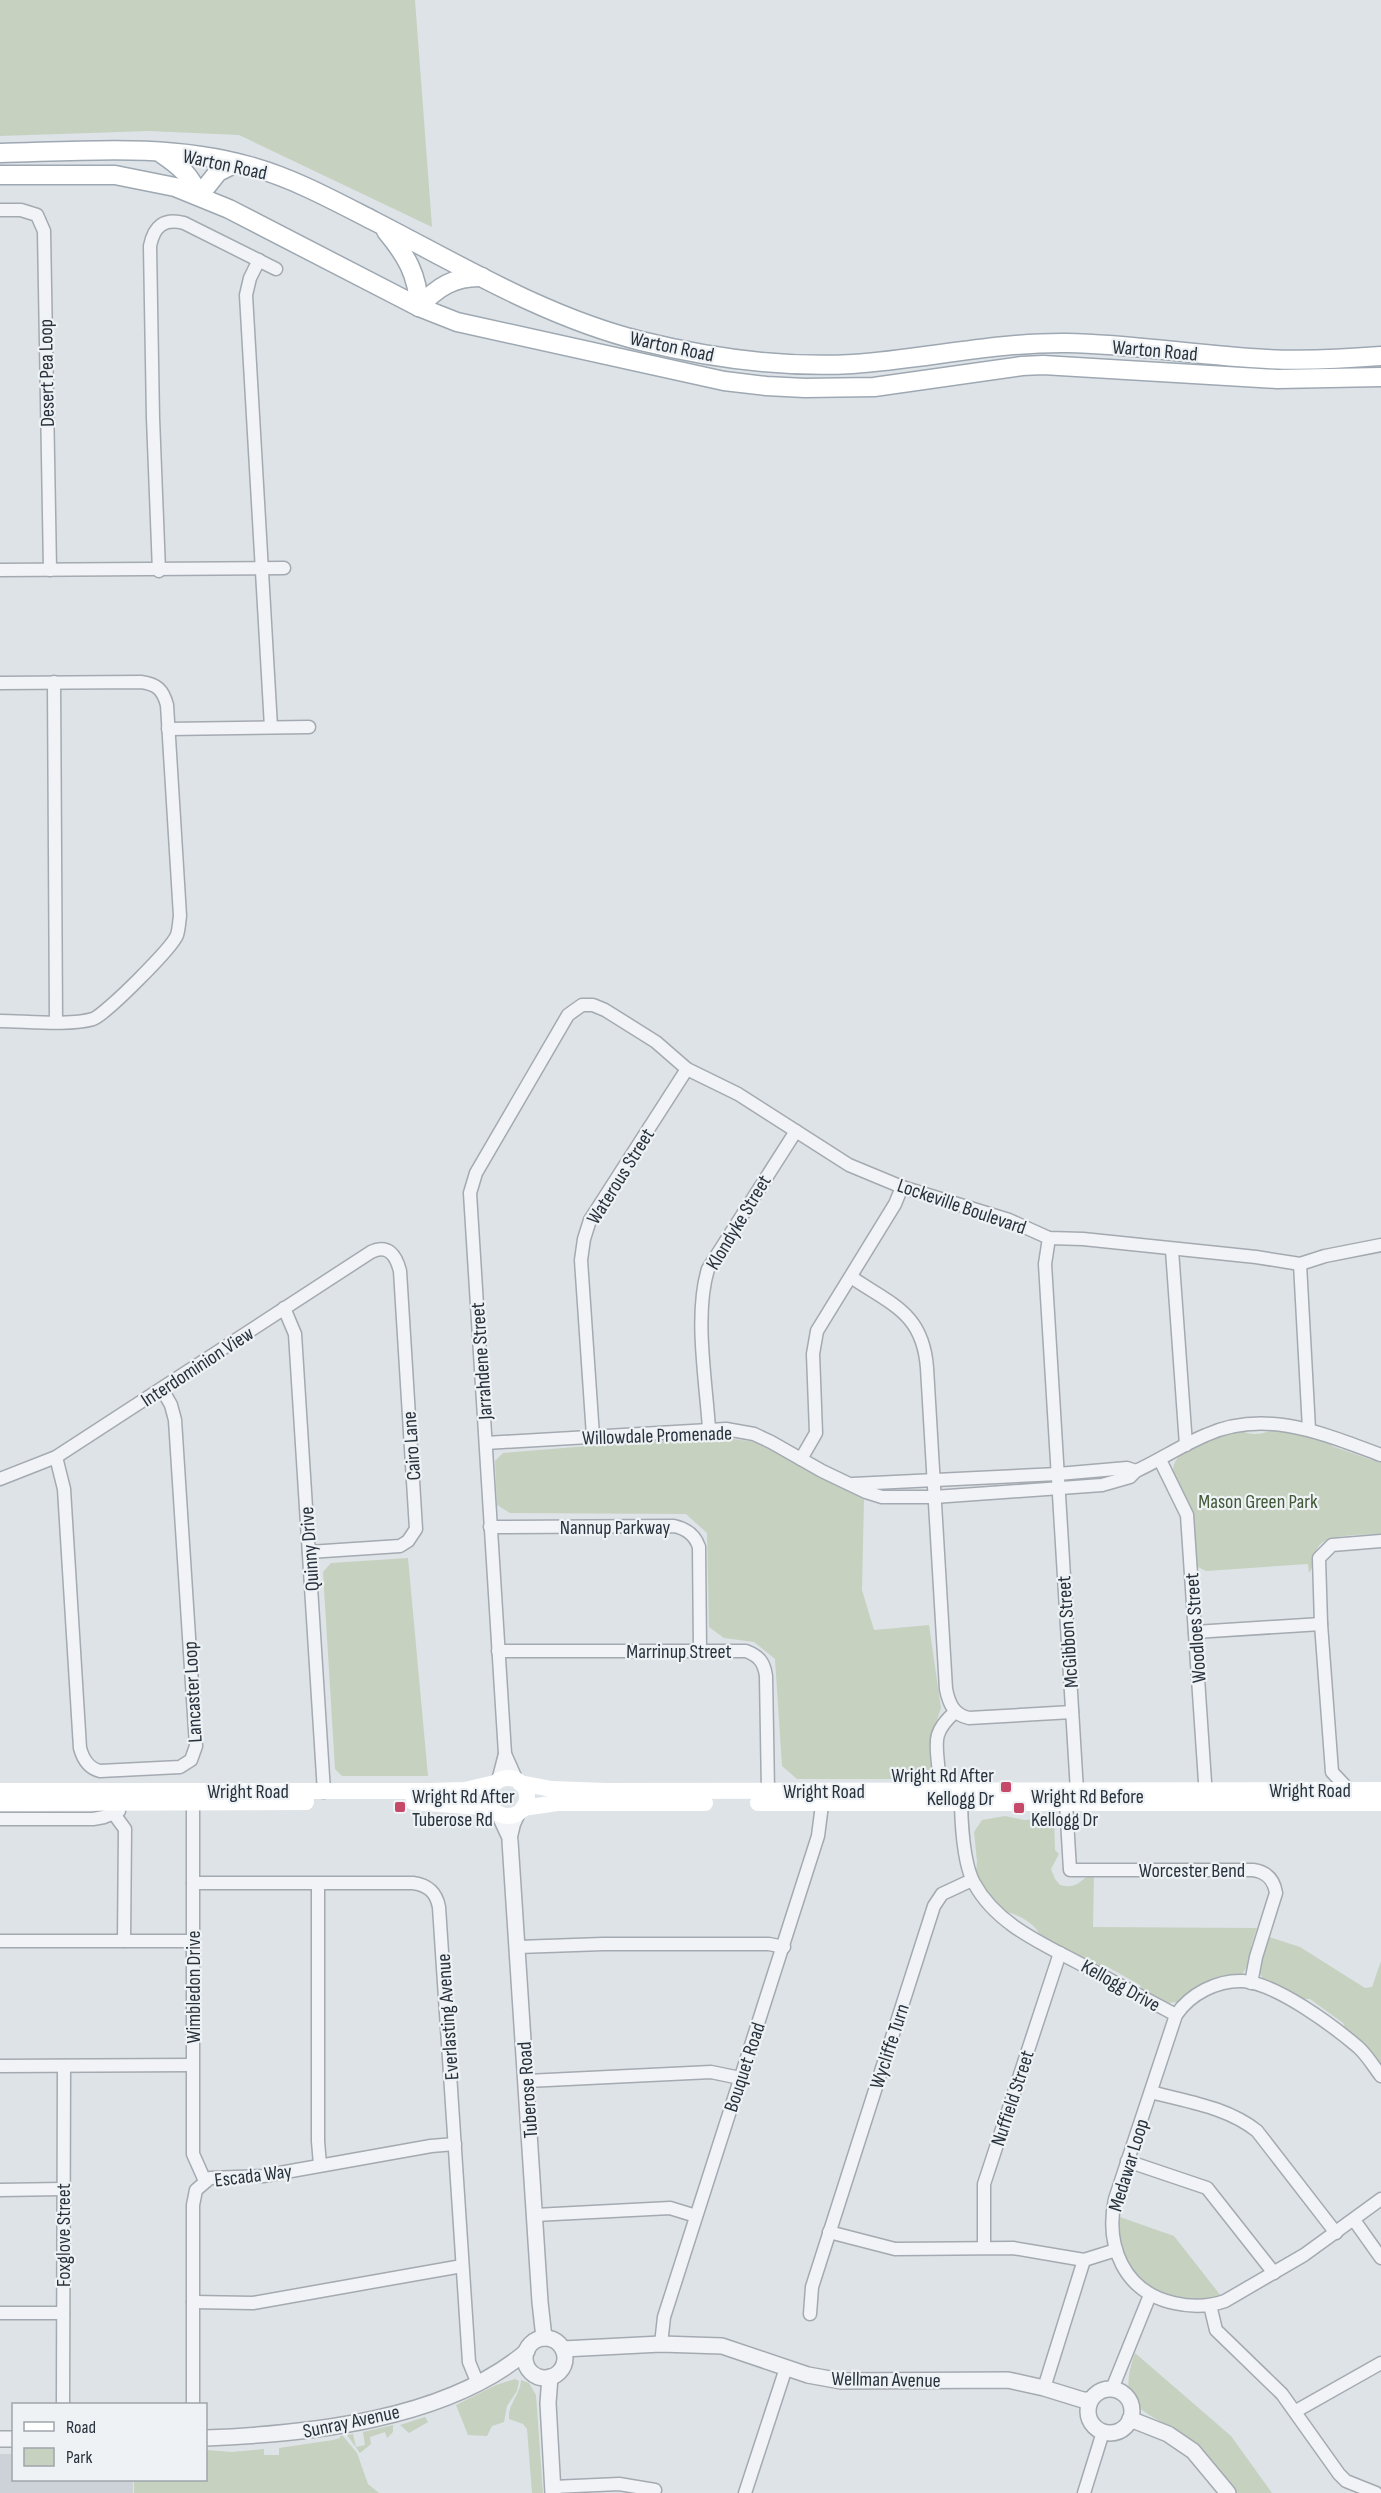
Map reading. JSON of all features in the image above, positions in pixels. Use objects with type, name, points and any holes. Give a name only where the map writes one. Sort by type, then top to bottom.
[{"type":"main road","name":"Warton Road","points":[[0,153],[158,152],[236,163],[293,181],[541,306],[610,332],[693,352],[736,359],[796,364],[851,364],[1031,344],[1082,344],[1267,359],[1311,360],[1381,356]]},
{"type":"main road","points":[[158,152],[181,166],[194,181],[199,196]]},
{"type":"main road","points":[[199,196],[218,172],[236,163]]},
{"type":"main road","name":"Warton Road","points":[[0,175],[115,176],[175,187],[240,214],[419,307],[457,322],[724,381],[805,388],[874,387],[1022,366],[1077,365],[1278,379],[1381,377]]},
{"type":"main road","points":[[380,224],[401,249],[413,270],[419,307]]},
{"type":"main road","points":[[419,307],[434,292],[456,279],[466,276],[482,277]]},
{"type":"main road","points":[[1122,368],[1125,347]]},
{"type":"main road","points":[[508,1778],[518,1782],[526,1792],[521,1810],[508,1816],[494,1810],[489,1798],[497,1782],[508,1778]]},
{"type":"main road","name":"Wright Road","points":[[0,1803],[119,1808],[193,1796],[458,1790],[497,1782]]},
{"type":"main road","name":"Wright Road","points":[[518,1782],[562,1790],[768,1791],[823,1796]]},
{"type":"main road","name":"Wright Road","points":[[521,1810],[557,1803],[823,1796],[1206,1796],[1317,1790],[1381,1790]]},
{"type":"main road","name":"Wright Road","points":[[0,1791],[434,1802],[494,1810]]},
{"type":"main road","name":"Wright Road","points":[[1206,1796],[1381,1803]]},
{"type":"street","name":"Desert Pea Loop","points":[[0,210],[21,210],[37,215],[44,231],[50,570]]},
{"type":"street","points":[[159,571],[153,418],[150,246],[153,234],[160,224],[172,220],[184,223],[276,269]]},
{"type":"street","points":[[259,260],[250,278],[246,295],[271,727]]},
{"type":"street","points":[[0,570],[159,571],[284,568]]},
{"type":"street","points":[[54,682],[56,1021]]},
{"type":"street","points":[[0,683],[151,683],[158,687],[164,695],[168,729],[180,916],[178,934],[167,950],[107,1010],[94,1019],[0,1021]]},
{"type":"street","points":[[168,729],[309,727]]},
{"type":"street","name":"Lockeville Boulevard","points":[[586,1004],[605,1010],[646,1035],[687,1069],[720,1084],[849,1165],[902,1187],[1009,1220],[1048,1238],[1083,1239],[1256,1257],[1300,1264],[1324,1256],[1381,1245]]},
{"type":"street","name":"Jarrahdene Street","points":[[497,1782],[505,1754],[471,1186],[476,1173],[568,1015],[578,1006],[586,1004]]},
{"type":"street","name":"Waterous Street","points":[[593,1436],[581,1260],[584,1239],[590,1220],[687,1069]]},
{"type":"street","name":"Klondyke Street","points":[[709,1429],[701,1302],[705,1279],[708,1269],[796,1131]]},
{"type":"street","points":[[801,1459],[816,1433],[813,1354],[817,1331],[896,1204],[902,1187]]},
{"type":"street","name":"McGibbon Street","points":[[1048,1238],[1045,1264],[1072,1712],[1072,1797]]},
{"type":"street","name":"Interdominion View","points":[[0,1479],[56,1457],[371,1252],[380,1248],[390,1251]]},
{"type":"street","points":[[1172,1250],[1186,1445]]},
{"type":"street","name":"Cairo Lane","points":[[309,1552],[400,1546],[408,1541],[416,1529],[400,1271],[396,1258],[390,1251]]},
{"type":"street","points":[[1300,1264],[1309,1429]]},
{"type":"street","points":[[851,1277],[902,1312],[920,1333],[926,1356],[948,1699],[955,1712],[962,1717],[969,1718],[1072,1712]]},
{"type":"street","name":"Quinny Drive","points":[[284,1308],[295,1334],[324,1792]]},
{"type":"street","name":"Lancaster Loop","points":[[56,1457],[64,1489],[82,1756],[91,1768],[100,1771],[180,1767],[191,1760],[196,1746],[175,1420],[162,1389]]},
{"type":"street","name":"Willowdale Promenade","points":[[486,1443],[709,1429],[754,1434],[866,1492],[882,1497],[934,1497],[1089,1488],[1130,1477],[1136,1471],[1208,1434],[1242,1425],[1265,1422],[1309,1429],[1381,1455]]},
{"type":"street","name":"Woodloes Street","points":[[1160,1460],[1187,1515],[1206,1796]]},
{"type":"street","name":"Willowdale Promenade","points":[[851,1484],[1058,1474],[1127,1468],[1136,1471]]},
{"type":"street","name":"Nannup Parkway","points":[[490,1527],[674,1526],[687,1530],[697,1540],[699,1547],[700,1650]]},
{"type":"street","points":[[1348,1790],[1332,1772],[1318,1566],[1322,1552],[1332,1545],[1381,1541]]},
{"type":"street","points":[[1195,1632],[1321,1624]]},
{"type":"street","name":"Marrinup Street","points":[[498,1651],[746,1651],[762,1660],[766,1676],[768,1791]]},
{"type":"street","points":[[939,1775],[938,1731],[955,1712]]},
{"type":"street","name":"Jarrahdene Street","points":[[505,1754],[518,1782]]},
{"type":"street","points":[[1317,1790],[1332,1772]]},
{"type":"street","name":"Wimbledon Drive","points":[[193,1796],[192,2154],[205,2181]]},
{"type":"street","name":"Bouquet Road","points":[[661,2344],[664,2317],[820,1829],[823,1796]]},
{"type":"street","name":"Kellogg Drive","points":[[961,1796],[962,1830],[972,1881],[987,1903],[1002,1918],[1060,1953],[1176,2015],[1192,1998],[1213,1986],[1233,1982],[1251,1983],[1275,1992],[1309,2010],[1359,2049],[1381,2076]]},
{"type":"street","name":"Worcester Bend","points":[[1072,1797],[1070,1870],[1253,1870],[1268,1876],[1274,1883],[1276,1893],[1251,1983]]},
{"type":"street","points":[[0,1819],[93,1819],[119,1808],[125,1829],[124,1941]]},
{"type":"street","name":"Tuberose Road","points":[[494,1810],[510,1841]]},
{"type":"street","name":"Tuberose Road","points":[[521,1810],[514,1824],[510,1841],[544,2338]]},
{"type":"street","name":"Wycliffe Turn","points":[[810,2314],[812,2287],[934,1906],[942,1894],[972,1881]]},
{"type":"street","name":"Everlasting Avenue","points":[[193,1883],[421,1884],[429,1887],[437,1898],[469,2362],[484,2381]]},
{"type":"street","points":[[318,1884],[318,2140],[320,2165]]},
{"type":"street","points":[[0,1941],[192,1941]]},
{"type":"street","points":[[518,1947],[603,1944],[769,1944],[784,1947]]},
{"type":"street","name":"Nuffield Street","points":[[984,2247],[984,2184],[1060,1953]]},
{"type":"street","name":"Medawar Loop","points":[[1176,2015],[1111,2216],[1116,2250],[1135,2282],[1150,2295],[1182,2305],[1210,2306],[1225,2301],[1336,2233],[1381,2199]]},
{"type":"street","points":[[0,2066],[192,2065]]},
{"type":"street","name":"Foxglove Street","points":[[63,2403],[64,2066]]},
{"type":"street","points":[[526,2081],[711,2072],[740,2078]]},
{"type":"street","points":[[1151,2092],[1223,2111],[1246,2123],[1257,2132],[1336,2233]]},
{"type":"street","name":"Escada Way","points":[[193,2403],[194,2198],[196,2190],[205,2181],[214,2177],[263,2176],[454,2144]]},
{"type":"street","points":[[1127,2161],[1208,2188],[1274,2273]]},
{"type":"street","points":[[0,2190],[63,2190]]},
{"type":"street","points":[[535,2215],[670,2208],[696,2216]]},
{"type":"street","points":[[1354,2220],[1381,2258]]},
{"type":"street","points":[[829,2232],[895,2249],[984,2247],[1028,2249],[1084,2260],[1116,2250]]},
{"type":"street","points":[[1044,2388],[1084,2260]]},
{"type":"street","points":[[193,2302],[264,2301],[462,2266]]},
{"type":"street","points":[[1112,2389],[1150,2295]]},
{"type":"street","points":[[1210,2306],[1213,2323],[1219,2333],[1282,2394],[1339,2474],[1346,2481],[1376,2493]]},
{"type":"street","points":[[0,2313],[63,2313]]},
{"type":"street","points":[[544,2338],[555,2341],[564,2356],[559,2372],[550,2377],[538,2376],[530,2370],[525,2357],[527,2351],[534,2342],[544,2338]]},
{"type":"street","name":"Wellman Avenue","points":[[564,2356],[612,2346],[661,2344],[722,2346],[786,2368],[841,2381],[1008,2380],[1090,2400]]},
{"type":"street","name":"Sunray Avenue","points":[[484,2381],[527,2351]]},
{"type":"street","points":[[1296,2411],[1381,2363]]},
{"type":"street","points":[[749,2492],[786,2368]]},
{"type":"street","name":"Sunray Avenue","points":[[207,2438],[268,2436],[368,2419],[427,2405],[484,2381],[530,2370]]},
{"type":"street","points":[[550,2377],[548,2403],[553,2490],[619,2484],[656,2490]]},
{"type":"street","points":[[1112,2389],[1121,2392],[1128,2400],[1131,2409],[1130,2419],[1119,2431],[1103,2432],[1089,2419],[1090,2400],[1099,2392],[1112,2389]]},
{"type":"street","points":[[1130,2419],[1168,2434],[1193,2451],[1228,2493]]},
{"type":"street","points":[[1084,2493],[1103,2432]]},
{"type":"shaded area","points":[[0,2454],[12,2454],[12,2481],[133,2481],[133,2493],[0,2493]]},
{"type":"green space","points":[[0,0],[415,0],[432,227],[239,135],[148,131],[0,136]]},
{"type":"green space","name":"Mason Green Park","points":[[1274,1428],[1329,1441],[1332,1446],[1372,1460],[1381,1459],[1381,1534],[1338,1537],[1323,1542],[1316,1550],[1309,1573],[1308,1564],[1206,1571],[1196,1566],[1191,1513],[1188,1501],[1174,1476],[1174,1466],[1178,1458],[1197,1444],[1221,1435],[1241,1430],[1253,1434],[1262,1433]]},
{"type":"green space","points":[[711,1436],[756,1442],[864,1498],[862,1590],[874,1630],[929,1625],[941,1708],[930,1740],[933,1779],[797,1779],[782,1766],[775,1659],[754,1642],[724,1638],[709,1627],[707,1533],[686,1514],[510,1513],[497,1505],[495,1461],[503,1453]]},
{"type":"green space","points":[[408,1558],[428,1776],[342,1776],[335,1769],[323,1572],[331,1563]]},
{"type":"green space","points":[[1005,1816],[1024,1820],[1054,1818],[1055,1850],[1059,1854],[1051,1869],[1060,1885],[1067,1886],[1076,1885],[1094,1874],[1093,1927],[1257,1928],[1248,1966],[1241,1975],[1178,2002],[1167,2003],[1143,1991],[1140,1985],[1104,1965],[1097,1966],[1039,1934],[1034,1926],[1024,1919],[1004,1912],[981,1885],[976,1873],[974,1832],[982,1820]]},
{"type":"green space","points":[[1269,1937],[1300,1947],[1365,1988],[1372,1987],[1381,1961],[1381,2068],[1346,2030],[1343,2023],[1310,1999],[1301,1999],[1265,1982],[1260,1974],[1260,1966]]},
{"type":"green space","points":[[1117,2216],[1174,2236],[1221,2296],[1188,2299],[1172,2296],[1144,2281],[1124,2256],[1119,2239]]},
{"type":"green space","points":[[1135,2353],[1231,2436],[1272,2493],[1234,2493],[1191,2443],[1138,2406],[1132,2398],[1129,2387]]},
{"type":"green space","points":[[515,2379],[519,2381],[517,2391],[507,2406],[504,2422],[492,2426],[487,2436],[468,2435],[456,2405],[496,2385]]},
{"type":"green space","points":[[521,2380],[529,2383],[536,2395],[543,2493],[532,2493],[527,2429],[523,2424],[509,2419],[510,2408],[519,2391]]},
{"type":"green space","points":[[425,2417],[428,2422],[409,2433],[400,2425]]},
{"type":"green space","points":[[393,2425],[393,2432],[387,2438],[385,2432],[370,2437],[371,2444],[360,2453],[347,2435],[353,2434],[356,2447],[365,2445],[363,2432]]},
{"type":"green space","points":[[343,2436],[357,2453],[368,2484],[379,2493],[134,2493],[134,2481],[207,2481],[207,2450],[232,2452],[264,2449],[264,2455],[279,2455],[279,2448]]},
{"type":"place","name":"Wright Rd After Kellogg Dr","points":[[1006,1787]]},
{"type":"place","name":"Wright Rd After Tuberose Rd","points":[[400,1807]]},
{"type":"place","name":"Wright Rd Before Kellogg Dr","points":[[1019,1808]]}]
